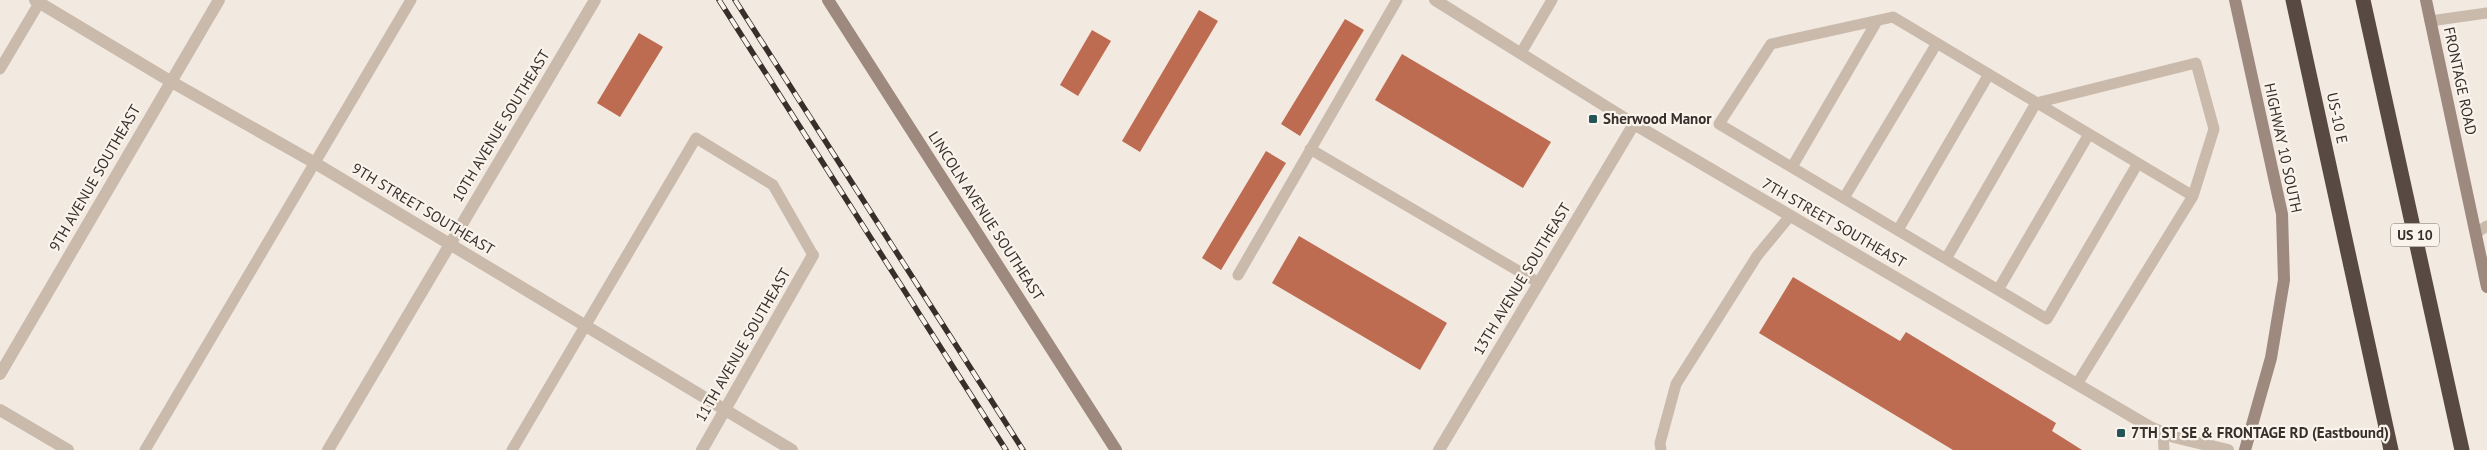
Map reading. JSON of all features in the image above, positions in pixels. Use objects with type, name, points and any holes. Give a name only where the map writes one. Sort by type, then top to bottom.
[{"type":"highway","name":"US-10 E","points":[[2293,0],[2391,450]]},
{"type":"highway","name":"US 10","points":[[2363,0],[2462,450]]},
{"type":"street","name":"9TH AVENUE SOUTHEAST","points":[[0,374],[219,0]]},
{"type":"street","name":"10TH AVENUE SOUTHEAST","points":[[328,450],[595,0]]},
{"type":"street","name":"LINCOLN AVENUE SOUTHEAST","points":[[828,0],[1116,450]]},
{"type":"street","name":"7TH STREET SOUTHEAST","points":[[1434,0],[1634,124],[2077,384],[2163,432],[2228,450]]},
{"type":"street","name":"HIGHWAY 10 SOUTH","points":[[2235,0],[2282,214],[2284,280],[2271,358],[2245,450]]},
{"type":"street","name":"FRONTAGE ROAD","points":[[2426,0],[2487,287]]},
{"type":"street","name":"9TH STREET SOUTHEAST","points":[[39,1],[170,81],[315,163],[792,450]]},
{"type":"street","name":"13TH AVENUE SOUTHEAST","points":[[1439,450],[1634,124]]},
{"type":"street","name":"11TH AVENUE SOUTHEAST","points":[[702,450],[813,255]]},
{"type":"street","points":[[0,410],[68,450]]},
{"type":"lane","points":[[145,450],[411,0]]},
{"type":"lane","points":[[1238,275],[1397,0]]},
{"type":"lane","points":[[1521,53],[1552,0]]},
{"type":"lane","points":[[0,69],[39,1]]},
{"type":"lane","points":[[2430,21],[2487,13]]},
{"type":"lane","points":[[2138,163],[2047,320],[1719,124],[1771,44],[1893,18],[1937,43],[2036,103],[2138,163],[2193,196]]},
{"type":"lane","points":[[1792,167],[1878,21]]},
{"type":"lane","points":[[1844,198],[1937,43]]},
{"type":"lane","points":[[1946,259],[2036,103],[2196,63],[2214,129],[2193,196],[2077,384]]},
{"type":"lane","points":[[1898,230],[1989,74]]},
{"type":"lane","points":[[1998,290],[2089,134]]},
{"type":"lane","points":[[512,450],[696,138],[773,185],[813,255]]},
{"type":"lane","points":[[1310,149],[1539,283]]},
{"type":"lane","points":[[1661,450],[1660,443],[1676,384],[1758,256],[1790,216]]},
{"type":"lane","points":[[2476,233],[2487,226]]},
{"type":"lane","points":[[2163,432],[2164,450]]},
{"type":"building","points":[[1199,10],[1218,21],[1140,152],[1122,141]]},
{"type":"building","points":[[1345,19],[1364,30],[1300,136],[1281,124]]},
{"type":"building","points":[[1092,30],[1111,41],[1078,96],[1060,85]]},
{"type":"building","points":[[639,33],[663,47],[620,117],[597,103]]},
{"type":"building","points":[[1402,54],[1551,142],[1523,188],[1375,100]]},
{"type":"building","points":[[1266,151],[1286,163],[1221,270],[1202,258]]},
{"type":"building","points":[[1299,236],[1447,323],[1420,370],[1272,283]]},
{"type":"building","points":[[1793,277],[1900,341],[1906,332],[2056,423],[2052,431],[2082,450],[1953,450],[1759,333]]},
{"type":"railway","points":[[719,0],[1006,450]]},
{"type":"railway","points":[[735,0],[1023,450]]},
{"type":"place","name":"Sherwood Manor","points":[[1593,119]]},
{"type":"place","name":"7TH ST SE & FRONTAGE RD (Eastbound)","points":[[2121,433]]}]
